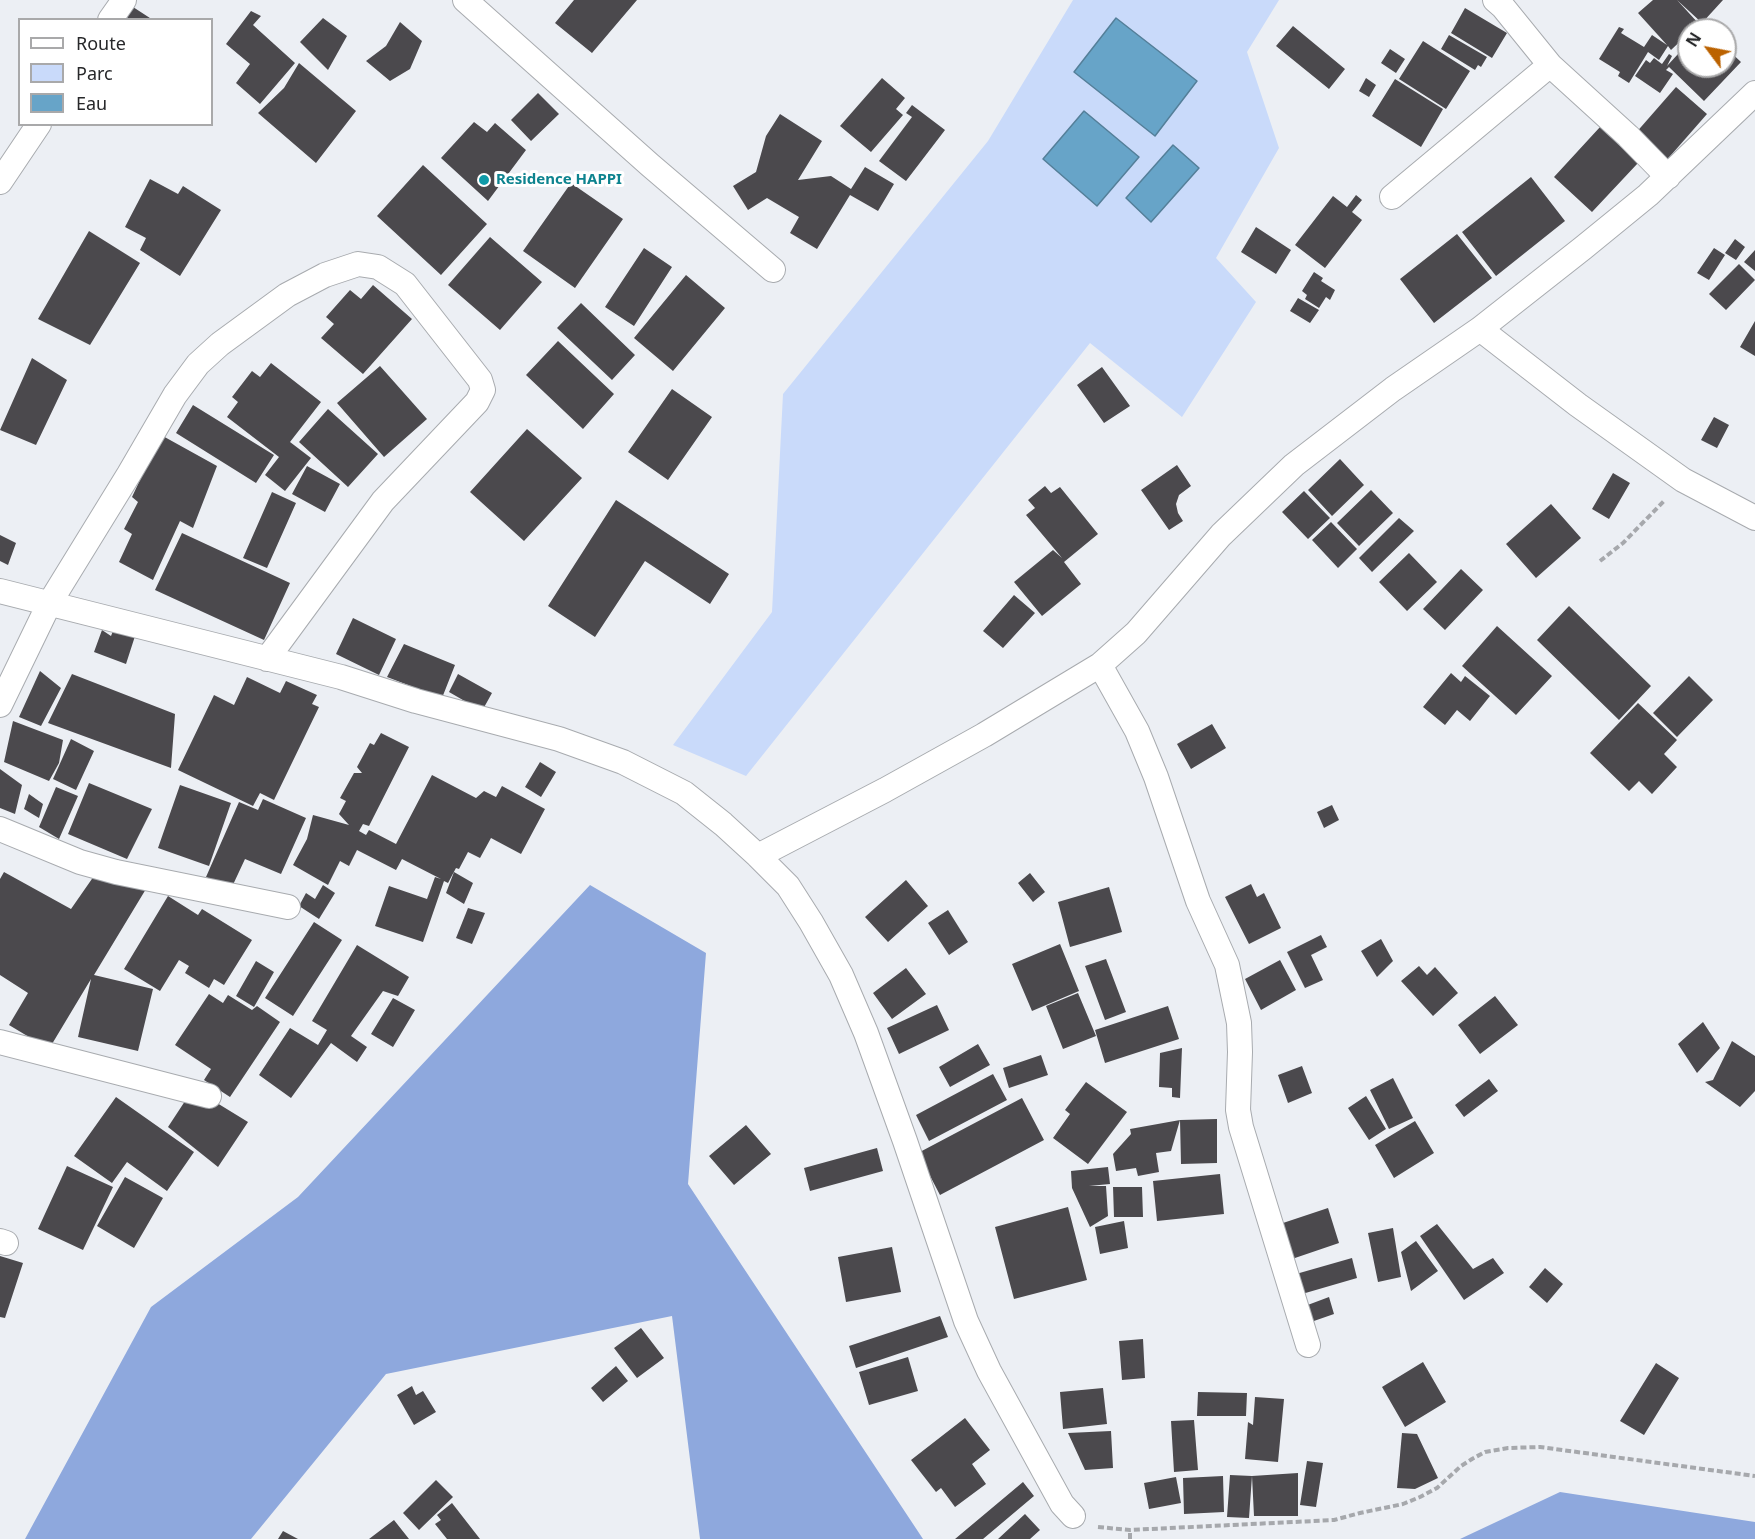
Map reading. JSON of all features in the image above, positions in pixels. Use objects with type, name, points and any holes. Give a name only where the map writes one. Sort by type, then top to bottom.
[{"type":"street","points":[[111,18],[124,0]]},
{"type":"street","points":[[465,0],[658,172],[773,270]]},
{"type":"street","points":[[1495,0],[1550,65],[1628,136],[1668,177]]},
{"type":"street","points":[[1392,196],[1550,65]]},
{"type":"street","points":[[758,856],[974,741],[1100,665],[1136,633],[1221,535],[1294,465],[1393,389],[1480,329],[1599,235],[1668,177],[1755,93]]},
{"type":"street","points":[[0,182],[38,126]]},
{"type":"street","points":[[0,705],[49,604],[175,395],[198,364],[220,344],[287,296],[325,275],[358,264],[378,267],[405,284],[480,380],[483,390],[477,402],[383,501],[267,659]]},
{"type":"street","points":[[1480,329],[1578,405],[1683,480],[1755,518]]},
{"type":"street","points":[[0,591],[341,677],[416,701],[559,739],[623,762],[684,793],[723,824],[788,886],[842,975],[866,1033],[905,1141],[966,1321],[994,1381],[1062,1504],[1073,1516]]},
{"type":"street","points":[[1100,665],[1137,731],[1160,787],[1198,901],[1227,965],[1239,1023],[1238,1110],[1241,1128],[1308,1345]]},
{"type":"street","points":[[0,829],[80,862],[116,872],[288,908]]},
{"type":"street","points":[[0,1042],[209,1096]]},
{"type":"path","points":[[1600,561],[1623,543],[1683,480]]},
{"type":"path","points":[[1073,1516],[1100,1528],[1130,1530],[1334,1520],[1403,1504],[1420,1497],[1437,1488],[1472,1459],[1485,1452],[1508,1448],[1539,1447],[1755,1476]]},
{"type":"path","points":[[1130,1530],[1130,1539]]},
{"type":"green space","points":[[1073,0],[1279,0],[1247,52],[1279,148],[1216,258],[1256,302],[1182,417],[1090,343],[746,776],[673,745],[772,612],[783,394],[988,141]]},
{"type":"shaded area","points":[[590,885],[706,953],[688,1184],[923,1539],[700,1539],[672,1316],[386,1374],[251,1539],[25,1539],[151,1307],[298,1197]]},
{"type":"shaded area","points":[[1560,1492],[1755,1522],[1755,1539],[1460,1539]]},
{"type":"water","points":[[1116,18],[1197,81],[1155,136],[1074,72]]},
{"type":"water","points":[[1084,111],[1139,157],[1097,206],[1043,159]]},
{"type":"water","points":[[1173,145],[1199,168],[1151,222],[1126,198]]},
{"type":"building","points":[[574,0],[637,0],[592,53],[555,23]]},
{"type":"building","points":[[1653,0],[1677,0],[1694,18],[1677,18],[1677,44],[1671,50],[1668,46],[1659,60],[1648,52],[1629,83],[1618,76],[1620,72],[1599,59],[1619,27],[1624,29],[1621,33],[1644,47],[1652,35],[1667,45],[1638,13]]},
{"type":"building","points":[[1677,0],[1723,0],[1707,18],[1697,18]]},
{"type":"building","points":[[133,7],[150,18],[127,18]]},
{"type":"building","points":[[1465,8],[1507,33],[1492,58],[1451,33]]},
{"type":"building","points":[[251,11],[261,16],[253,25],[295,63],[260,104],[236,83],[250,64],[226,44]]},
{"type":"building","points":[[323,18],[347,36],[328,70],[300,42]]},
{"type":"building","points":[[400,22],[422,41],[410,69],[390,81],[366,61],[386,46]]},
{"type":"building","points":[[1293,26],[1345,69],[1329,89],[1276,46]]},
{"type":"building","points":[[1449,35],[1487,57],[1481,67],[1478,65],[1475,70],[1441,49]]},
{"type":"building","points":[[1423,41],[1470,71],[1446,109],[1399,79]]},
{"type":"building","points":[[1390,49],[1405,59],[1396,73],[1381,63]]},
{"type":"building","points":[[1669,54],[1672,56],[1667,66],[1677,55],[1677,75],[1669,67],[1666,70],[1673,74],[1660,93],[1635,76],[1646,60],[1650,63],[1654,58],[1662,64]]},
{"type":"building","points":[[299,63],[356,111],[316,163],[258,113],[284,88]]},
{"type":"building","points":[[882,78],[905,98],[896,109],[903,115],[871,152],[840,126]]},
{"type":"building","points":[[1366,78],[1376,85],[1369,97],[1359,91]]},
{"type":"building","points":[[1680,78],[1726,78],[1704,101]]},
{"type":"building","points":[[1395,79],[1443,109],[1421,147],[1372,116]]},
{"type":"building","points":[[1676,87],[1707,114],[1665,162],[1634,135]]},
{"type":"building","points":[[538,93],[559,114],[531,141],[511,120]]},
{"type":"building","points":[[912,105],[945,130],[906,181],[879,161],[912,117],[906,113]]},
{"type":"building","points":[[780,114],[822,141],[798,180],[831,176],[851,189],[865,167],[894,184],[878,211],[850,195],[817,249],[790,233],[799,217],[767,198],[748,210],[733,186],[756,172],[766,136]]},
{"type":"building","name":"Residence HAPPI","points":[[474,122],[487,132],[495,123],[526,150],[488,201],[441,158]]},
{"type":"building","points":[[1600,127],[1638,163],[1592,212],[1554,177]]},
{"type":"building","points":[[423,165],[487,224],[441,275],[377,216]]},
{"type":"building","points":[[1531,177],[1565,221],[1496,276],[1462,232]]},
{"type":"building","points":[[150,179],[178,194],[183,186],[221,210],[180,276],[140,250],[146,238],[125,227]]},
{"type":"building","points":[[571,183],[623,219],[575,288],[523,251]]},
{"type":"building","points":[[1356,195],[1362,200],[1352,212],[1362,220],[1325,268],[1295,245],[1333,196],[1347,207]]},
{"type":"building","points":[[1256,227],[1291,250],[1276,274],[1241,252]]},
{"type":"building","points":[[89,231],[140,263],[90,345],[38,319]]},
{"type":"building","points":[[1457,234],[1492,278],[1434,323],[1400,279]]},
{"type":"building","points":[[490,237],[542,282],[500,330],[448,285]]},
{"type":"building","points":[[1735,239],[1745,247],[1736,260],[1725,253]]},
{"type":"building","points":[[644,248],[672,267],[634,326],[605,307]]},
{"type":"building","points":[[1714,248],[1725,255],[1709,280],[1697,273]]},
{"type":"building","points":[[1755,250],[1755,271],[1744,262]]},
{"type":"building","points":[[1739,264],[1755,280],[1726,310],[1709,294]]},
{"type":"building","points":[[1314,272],[1323,278],[1321,281],[1335,290],[1330,300],[1326,297],[1319,308],[1305,299],[1307,295],[1302,291]]},
{"type":"building","points":[[686,275],[725,308],[673,371],[634,338]]},
{"type":"building","points":[[373,285],[412,319],[363,374],[321,338],[334,324],[326,317],[350,290],[361,299]]},
{"type":"building","points":[[1298,298],[1319,310],[1310,323],[1290,311]]},
{"type":"building","points":[[581,303],[635,355],[612,380],[557,328]]},
{"type":"building","points":[[1755,321],[1755,356],[1740,347]]},
{"type":"building","points":[[558,341],[614,394],[583,429],[526,375]]},
{"type":"building","points":[[32,358],[67,380],[36,445],[0,430]]},
{"type":"building","points":[[271,363],[321,402],[290,442],[311,458],[285,491],[265,475],[279,457],[227,417],[238,402],[232,397],[252,371],[260,377]]},
{"type":"building","points":[[380,366],[427,419],[384,457],[337,403]]},
{"type":"building","points":[[1102,367],[1130,406],[1104,423],[1077,385]]},
{"type":"building","points":[[672,389],[712,417],[668,480],[628,452]]},
{"type":"building","points":[[193,405],[274,455],[256,483],[176,433]]},
{"type":"building","points":[[328,409],[378,454],[348,487],[299,442]]},
{"type":"building","points":[[1714,417],[1729,425],[1717,448],[1701,440]]},
{"type":"building","points":[[527,429],[582,478],[524,541],[470,492]]},
{"type":"building","points":[[161,435],[217,466],[193,528],[180,521],[153,580],[119,562],[132,534],[124,529],[138,502],[132,497]]},
{"type":"building","points":[[1340,459],[1364,485],[1332,516],[1308,490]]},
{"type":"building","points":[[1177,465],[1191,486],[1179,495],[1176,504],[1183,521],[1169,530],[1141,490]]},
{"type":"building","points":[[307,466],[340,484],[325,512],[292,494]]},
{"type":"building","points":[[1613,473],[1630,483],[1609,519],[1592,509]]},
{"type":"building","points":[[1045,486],[1051,493],[1060,487],[1098,534],[1064,562],[1081,584],[1042,616],[1014,582],[1053,550],[1062,558],[1026,515],[1035,508],[1028,500]]},
{"type":"building","points":[[1371,490],[1393,513],[1359,546],[1337,523]]},
{"type":"building","points":[[1304,491],[1330,518],[1308,539],[1282,512]]},
{"type":"building","points":[[272,492],[296,503],[267,568],[243,558]]},
{"type":"building","points":[[616,500],[729,574],[710,604],[645,561],[595,637],[548,606]]},
{"type":"building","points":[[1551,504],[1581,538],[1536,578],[1506,544]]},
{"type":"building","points":[[1399,518],[1414,531],[1372,572],[1359,558]]},
{"type":"building","points":[[1331,522],[1357,549],[1338,568],[1312,540]]},
{"type":"building","points":[[182,533],[290,583],[264,640],[155,590]]},
{"type":"building","points":[[0,535],[16,543],[8,565],[0,561]]},
{"type":"building","points":[[1409,553],[1437,582],[1407,611],[1379,582]]},
{"type":"building","points":[[1461,569],[1483,590],[1445,630],[1423,609]]},
{"type":"building","points":[[1014,595],[1035,613],[1003,648],[983,631]]},
{"type":"building","points":[[1569,606],[1651,686],[1619,720],[1537,640]]},
{"type":"building","points":[[353,618],[396,639],[379,675],[336,654]]},
{"type":"building","points":[[115,626],[136,633],[126,664],[94,652],[102,630],[111,636]]},
{"type":"building","points":[[1497,626],[1552,676],[1516,715],[1462,666]]},
{"type":"building","points":[[404,644],[455,665],[442,698],[387,677]]},
{"type":"building","points":[[40,671],[61,688],[41,726],[19,717]]},
{"type":"building","points":[[1451,673],[1461,682],[1465,676],[1490,696],[1470,721],[1457,710],[1445,725],[1423,707]]},
{"type":"building","points":[[72,674],[175,714],[171,768],[48,723]]},
{"type":"building","points":[[458,674],[492,693],[482,711],[449,692]]},
{"type":"building","points":[[1689,676],[1713,700],[1677,737],[1653,713]]},
{"type":"building","points":[[247,677],[280,693],[286,681],[317,695],[312,704],[319,707],[274,800],[260,793],[253,806],[178,770],[214,695],[234,705]]},
{"type":"building","points":[[1638,703],[1677,740],[1664,754],[1677,767],[1652,794],[1639,781],[1629,791],[1590,753]]},
{"type":"building","points":[[13,721],[63,740],[59,763],[49,781],[4,762]]},
{"type":"building","points":[[1212,724],[1226,748],[1191,769],[1177,744]]},
{"type":"building","points":[[381,733],[409,747],[369,826],[363,824],[359,831],[366,835],[369,830],[396,844],[432,775],[476,798],[484,791],[496,797],[502,786],[545,809],[521,854],[491,838],[480,858],[468,852],[448,883],[444,881],[423,942],[375,926],[389,886],[427,899],[435,877],[441,879],[402,859],[396,870],[357,850],[349,866],[340,861],[328,885],[293,865],[307,839],[313,815],[349,825],[339,814],[346,801],[340,798],[354,773],[362,773],[357,767],[370,743],[374,745]]},
{"type":"building","points":[[71,739],[94,751],[76,790],[53,779]]},
{"type":"building","points":[[540,762],[556,772],[541,797],[525,787]]},
{"type":"building","points":[[0,769],[22,785],[15,814],[0,808]]},
{"type":"building","points":[[89,783],[152,809],[127,859],[68,834]]},
{"type":"building","points":[[180,785],[231,803],[209,866],[158,848]]},
{"type":"building","points":[[56,787],[78,796],[59,839],[39,827]]},
{"type":"building","points":[[29,794],[43,804],[39,818],[24,809]]},
{"type":"building","points":[[263,799],[306,818],[281,874],[245,859],[231,889],[206,877],[239,802],[258,810]]},
{"type":"building","points":[[1332,805],[1339,820],[1324,828],[1317,812]]},
{"type":"building","points":[[103,863],[149,884],[94,975],[153,989],[138,1051],[78,1037],[91,979],[49,1049],[9,1025],[28,993],[0,975],[0,879],[4,872],[71,909]]},
{"type":"building","points":[[454,872],[473,883],[464,904],[446,893]]},
{"type":"building","points":[[1030,873],[1045,892],[1033,902],[1018,883]]},
{"type":"building","points":[[906,880],[928,906],[888,942],[865,917]]},
{"type":"building","points":[[1251,884],[1257,897],[1264,893],[1281,928],[1249,944],[1225,897]]},
{"type":"building","points":[[323,885],[335,893],[319,919],[299,906],[306,893],[315,899]]},
{"type":"building","points":[[1109,887],[1122,932],[1070,947],[1058,902]]},
{"type":"building","points":[[168,896],[198,915],[202,909],[252,940],[224,985],[214,979],[209,988],[185,973],[189,966],[179,960],[160,991],[124,969]]},
{"type":"building","points":[[468,908],[485,913],[472,944],[456,938]]},
{"type":"building","points":[[948,910],[968,942],[949,955],[928,923]]},
{"type":"building","points":[[314,922],[342,940],[293,1016],[265,998]]},
{"type":"building","points":[[1321,935],[1327,947],[1311,955],[1323,980],[1305,988],[1287,952]]},
{"type":"building","points":[[1381,939],[1393,961],[1377,977],[1361,951]]},
{"type":"building","points":[[1060,944],[1079,991],[1032,1011],[1012,964]]},
{"type":"building","points":[[357,945],[409,977],[398,996],[383,991],[351,1036],[367,1047],[357,1062],[331,1043],[291,1098],[259,1075],[290,1028],[318,1045],[327,1030],[312,1021]]},
{"type":"building","points":[[1106,959],[1126,1012],[1105,1020],[1085,966]]},
{"type":"building","points":[[1280,960],[1296,990],[1261,1010],[1245,979]]},
{"type":"building","points":[[256,961],[274,972],[254,1007],[236,996]]},
{"type":"building","points":[[1419,966],[1427,975],[1435,967],[1458,993],[1433,1016],[1401,981]]},
{"type":"building","points":[[906,968],[926,994],[892,1019],[873,993]]},
{"type":"building","points":[[1078,993],[1096,1036],[1063,1049],[1046,1006]]},
{"type":"building","points":[[209,994],[223,1003],[228,995],[252,1010],[257,1006],[280,1022],[230,1097],[204,1080],[211,1069],[175,1045]]},
{"type":"building","points":[[1495,996],[1518,1025],[1480,1054],[1458,1025]]},
{"type":"building","points":[[393,998],[415,1010],[393,1047],[371,1034]]},
{"type":"building","points":[[937,1005],[949,1030],[899,1054],[887,1028]]},
{"type":"building","points":[[1168,1006],[1179,1039],[1105,1063],[1095,1030]]},
{"type":"building","points":[[1703,1022],[1720,1048],[1697,1073],[1678,1044]]},
{"type":"building","points":[[1732,1041],[1755,1056],[1755,1091],[1740,1107],[1705,1082],[1713,1080]]},
{"type":"building","points":[[978,1044],[990,1065],[950,1087],[939,1067]]},
{"type":"building","points":[[1182,1048],[1180,1098],[1172,1097],[1172,1088],[1159,1087],[1160,1053]]},
{"type":"building","points":[[1041,1055],[1048,1075],[1009,1088],[1003,1068]]},
{"type":"building","points":[[1302,1066],[1312,1093],[1288,1103],[1278,1075]]},
{"type":"building","points":[[993,1074],[1007,1100],[929,1141],[916,1115]]},
{"type":"building","points":[[1393,1078],[1413,1118],[1389,1129],[1370,1090]]},
{"type":"building","points":[[1489,1079],[1498,1091],[1464,1117],[1455,1105]]},
{"type":"building","points":[[1086,1082],[1127,1112],[1088,1164],[1053,1138],[1070,1114],[1065,1110]]},
{"type":"building","points":[[189,1095],[217,1103],[248,1122],[218,1167],[168,1127]]},
{"type":"building","points":[[1366,1096],[1386,1129],[1369,1140],[1348,1108]]},
{"type":"building","points":[[116,1097],[194,1152],[167,1191],[127,1162],[112,1183],[74,1156]]},
{"type":"building","points":[[1022,1098],[1044,1140],[940,1195],[918,1153]]},
{"type":"building","points":[[1217,1119],[1217,1163],[1181,1164],[1180,1120]]},
{"type":"building","points":[[1180,1120],[1171,1151],[1156,1153],[1159,1172],[1138,1176],[1136,1168],[1116,1171],[1113,1154],[1131,1134],[1130,1129]]},
{"type":"building","points":[[1415,1121],[1434,1153],[1394,1178],[1375,1145]]},
{"type":"building","points":[[746,1125],[771,1154],[734,1185],[709,1156]]},
{"type":"building","points":[[877,1148],[883,1171],[810,1191],[804,1168]]},
{"type":"building","points":[[67,1166],[113,1187],[83,1250],[38,1229]]},
{"type":"building","points":[[1108,1167],[1110,1184],[1089,1186],[1106,1186],[1108,1216],[1090,1227],[1072,1188],[1071,1171]]},
{"type":"building","points":[[1220,1174],[1224,1214],[1157,1221],[1153,1181]]},
{"type":"building","points":[[125,1177],[163,1198],[134,1248],[97,1226]]},
{"type":"building","points":[[1113,1187],[1142,1187],[1143,1217],[1114,1217]]},
{"type":"building","points":[[1068,1207],[1087,1280],[1014,1299],[995,1227]]},
{"type":"building","points":[[1328,1208],[1339,1243],[1292,1259],[1280,1224]]},
{"type":"building","points":[[1124,1221],[1128,1248],[1100,1254],[1095,1227]]},
{"type":"building","points":[[1437,1224],[1473,1269],[1493,1258],[1504,1273],[1464,1300],[1420,1236]]},
{"type":"building","points":[[1393,1228],[1401,1277],[1378,1282],[1368,1233]]},
{"type":"building","points":[[1416,1241],[1438,1271],[1411,1291],[1401,1252]]},
{"type":"building","points":[[892,1247],[901,1292],[846,1302],[838,1257]]},
{"type":"building","points":[[0,1256],[23,1263],[5,1318],[0,1317]]},
{"type":"building","points":[[1352,1258],[1357,1278],[1302,1294],[1296,1274]]},
{"type":"building","points":[[1545,1268],[1563,1284],[1547,1303],[1529,1287]]},
{"type":"building","points":[[1329,1297],[1334,1314],[1311,1322],[1305,1306]]},
{"type":"building","points":[[940,1316],[948,1337],[856,1368],[849,1346]]},
{"type":"building","points":[[641,1328],[664,1358],[637,1378],[614,1348]]},
{"type":"building","points":[[1143,1339],[1145,1378],[1122,1380],[1119,1341]]},
{"type":"building","points":[[908,1357],[918,1391],[869,1405],[859,1372]]},
{"type":"building","points":[[1423,1362],[1446,1402],[1405,1427],[1382,1387]]},
{"type":"building","points":[[1656,1363],[1679,1378],[1644,1435],[1620,1421]]},
{"type":"building","points":[[616,1366],[628,1381],[603,1402],[591,1388]]},
{"type":"building","points":[[412,1386],[416,1395],[423,1391],[436,1412],[414,1425],[397,1395]]},
{"type":"building","points":[[1103,1388],[1107,1424],[1063,1429],[1060,1392]]},
{"type":"building","points":[[1198,1392],[1247,1393],[1246,1416],[1197,1416]]},
{"type":"building","points":[[1255,1397],[1284,1399],[1278,1462],[1245,1459],[1248,1422],[1253,1425]]},
{"type":"building","points":[[965,1418],[990,1450],[972,1464],[986,1484],[955,1507],[941,1488],[936,1492],[911,1460]]},
{"type":"building","points":[[1194,1420],[1198,1470],[1174,1472],[1171,1421]]},
{"type":"building","points":[[1111,1431],[1113,1468],[1085,1470],[1068,1433]]},
{"type":"building","points":[[1402,1433],[1417,1434],[1438,1478],[1415,1489],[1397,1488]]},
{"type":"building","points":[[1307,1461],[1323,1463],[1316,1507],[1300,1505]]},
{"type":"building","points":[[1298,1473],[1298,1516],[1254,1516],[1252,1476]]},
{"type":"building","points":[[1230,1475],[1252,1476],[1249,1518],[1227,1517]]},
{"type":"building","points":[[1223,1476],[1224,1512],[1184,1514],[1183,1478]]},
{"type":"building","points":[[1176,1477],[1181,1503],[1149,1509],[1144,1483]]},
{"type":"building","points":[[436,1480],[453,1497],[419,1530],[403,1513]]},
{"type":"building","points":[[1023,1482],[1034,1496],[983,1539],[955,1539]]},
{"type":"building","points":[[452,1503],[480,1539],[447,1539],[435,1524],[441,1520],[437,1515]]},
{"type":"building","points":[[1025,1514],[1040,1530],[1030,1539],[998,1539]]},
{"type":"building","points":[[394,1520],[409,1539],[369,1539]]},
{"type":"building","points":[[283,1531],[298,1539],[278,1539]]},
{"type":"place","name":"Residence HAPPI","points":[[484,180]]}]
